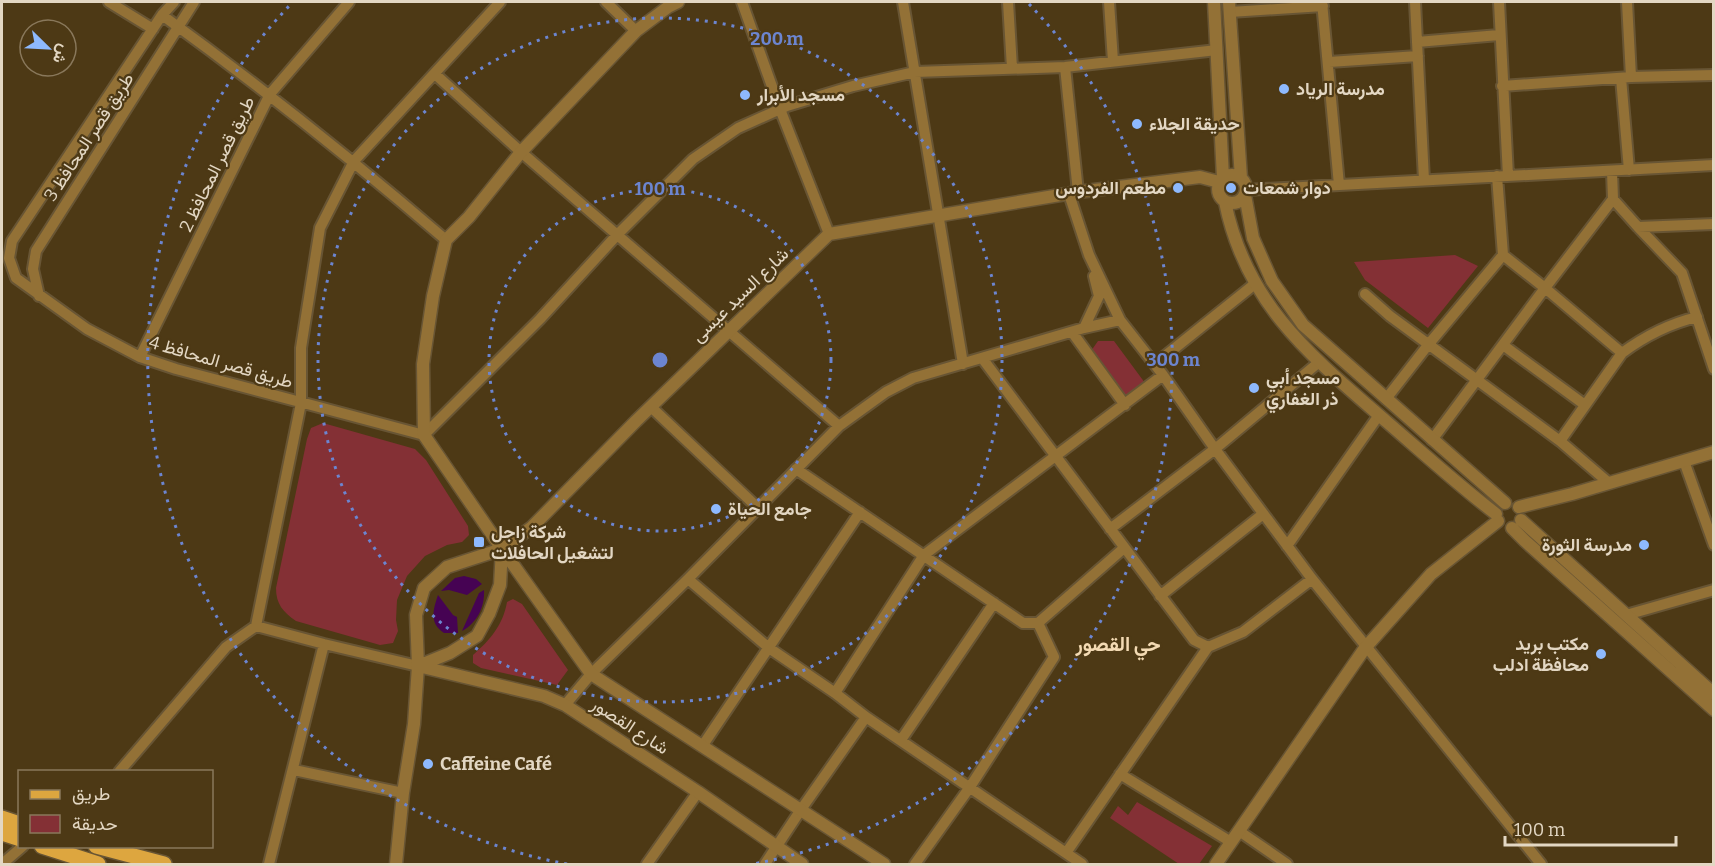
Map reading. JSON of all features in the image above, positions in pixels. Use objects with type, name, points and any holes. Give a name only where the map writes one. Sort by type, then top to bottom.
[{"type":"main road","points":[[2,823],[18,824]]},
{"type":"main road","points":[[2,823],[18,837]]},
{"type":"main road","points":[[51,848],[98,864]]},
{"type":"main road","points":[[104,848],[164,864]]},
{"type":"street","points":[[109,2],[153,29]]},
{"type":"street","name":"طريق قصر المحافظ 4","points":[[174,2],[162,15],[12,242],[9,258],[16,278],[87,329],[140,357],[176,369],[424,435]]},
{"type":"street","name":"طريق قصر المحافظ 3","points":[[39,296],[33,269],[36,251],[194,2]]},
{"type":"street","name":"طريق قصر المحافظ 2","points":[[140,357],[270,94],[349,2]]},
{"type":"street","points":[[121,770],[226,647],[256,626],[302,403],[301,348],[320,228],[354,162],[500,2]]},
{"type":"street","points":[[606,2],[636,31]]},
{"type":"street","points":[[591,674],[424,435],[423,364],[433,296],[446,240],[469,217],[521,152],[636,31],[678,2]]},
{"type":"street","points":[[742,2],[780,109],[829,234],[1074,193],[1200,177],[1221,180],[1230,174],[1244,187],[1340,185],[1713,165]]},
{"type":"street","points":[[903,2],[963,364]]},
{"type":"street","points":[[1008,2],[1012,69]]},
{"type":"street","points":[[1109,2],[1113,61]]},
{"type":"street","points":[[1214,2],[1221,180],[1217,190],[1218,195],[1225,202],[1231,231],[1246,267],[1275,315],[1318,363],[1468,492],[1504,527],[1517,524]]},
{"type":"street","points":[[1415,2],[1424,180]]},
{"type":"street","points":[[1386,399],[1503,255],[1502,86],[1498,2]]},
{"type":"street","points":[[1627,2],[1626,77],[1629,170]]},
{"type":"street","points":[[1340,185],[1323,4],[1230,7],[1244,187],[1253,238],[1272,281],[1303,325],[1505,503]]},
{"type":"street","points":[[162,15],[270,94],[446,240]]},
{"type":"street","points":[[1417,42],[1499,35]]},
{"type":"street","points":[[424,435],[540,319],[617,235],[693,159],[738,128],[780,109],[853,86],[915,72],[1065,66],[1217,50]]},
{"type":"street","points":[[1329,62],[1418,56]]},
{"type":"street","points":[[1065,66],[1074,193],[1099,297],[1084,328]]},
{"type":"street","points":[[435,74],[521,152],[839,426]]},
{"type":"street","points":[[1502,86],[1626,77],[1713,75]]},
{"type":"street","points":[[1432,440],[1612,199],[1612,171]]},
{"type":"street","points":[[1225,202],[1235,203],[1244,187]]},
{"type":"street","points":[[1612,199],[1682,273],[1713,369]]},
{"type":"street","points":[[1638,227],[1712,227]]},
{"type":"street","name":"شارع السيد عيسى","points":[[396,864],[403,794],[414,723],[418,666],[416,615],[424,588],[447,567],[502,549],[532,527],[651,407],[829,234]]},
{"type":"street","points":[[1089,255],[1120,320],[1155,364],[1263,514],[1365,648],[1541,864]]},
{"type":"street","points":[[1503,255],[1622,353]]},
{"type":"street","points":[[1155,364],[1256,283]]},
{"type":"street","points":[[1365,294],[1428,345],[1560,441],[1609,483]]},
{"type":"street","points":[[1560,441],[1622,353],[1641,339],[1672,323],[1696,316]]},
{"type":"street","points":[[565,705],[591,674],[839,426],[886,392],[914,378],[1084,328],[1120,320]]},
{"type":"street","points":[[1072,332],[1125,405]]},
{"type":"street","points":[[1503,345],[1585,405]]},
{"type":"street","points":[[982,358],[1194,640],[1208,646]]},
{"type":"street","points":[[1110,529],[1215,449],[1318,363]]},
{"type":"street","points":[[835,693],[924,555],[1163,375]]},
{"type":"street","points":[[651,407],[758,508]]},
{"type":"street","points":[[1287,546],[1379,415]]},
{"type":"street","points":[[1216,864],[1365,648],[1431,574],[1497,518],[1500,506],[1510,502],[1519,507],[1713,452]]},
{"type":"street","points":[[1684,461],[1713,545]]},
{"type":"street","points":[[796,469],[1023,623],[1038,623],[1124,548]]},
{"type":"street","points":[[1519,507],[1521,511],[1517,524],[1525,541],[1713,710]]},
{"type":"street","points":[[702,745],[860,512]]},
{"type":"street","points":[[1160,596],[1263,514]]},
{"type":"street","points":[[1517,524],[1626,615],[1713,694]]},
{"type":"street","points":[[256,626],[418,666],[450,653],[477,636],[489,614],[500,585],[502,549]]},
{"type":"street","points":[[688,579],[768,648],[1082,864]]},
{"type":"street","points":[[1066,853],[1208,646],[1243,632],[1312,579]]},
{"type":"street","points":[[1626,615],[1713,590]]},
{"type":"street","points":[[901,740],[994,603]]},
{"type":"street","points":[[915,864],[970,788],[1054,657],[1038,623]]},
{"type":"street","points":[[269,864],[324,644]]},
{"type":"street","name":"شارع القصور","points":[[418,666],[544,696],[565,705],[698,792],[802,864]]},
{"type":"street","name":"شارع القصور","points":[[591,674],[884,864]]},
{"type":"street","points":[[765,864],[866,717]]},
{"type":"street","points":[[294,770],[403,794]]},
{"type":"street","points":[[1120,774],[1231,842]]},
{"type":"street","points":[[647,864],[698,792]]},
{"type":"street","points":[[1239,831],[1287,864]]},
{"type":"street","points":[[2,864],[21,848]]},
{"type":"green space","points":[[1455,255],[1478,266],[1428,328],[1365,280],[1354,262]]},
{"type":"green space","points":[[1098,341],[1114,341],[1145,383],[1124,400],[1091,351]]},
{"type":"green space","points":[[323,423],[415,449],[426,460],[468,526],[469,535],[462,542],[447,545],[425,556],[407,576],[397,600],[398,631],[393,643],[380,645],[296,621],[284,611],[277,599],[276,588],[307,439],[311,428]]},
{"type":"green space","points":[[513,599],[522,604],[568,670],[557,685],[481,668],[473,663],[473,655],[495,632],[507,602]]},
{"type":"green space","points":[[1137,802],[1212,846],[1199,864],[1179,864],[1110,818],[1118,806],[1128,815]]},
{"type":"shaded area","points":[[464,576],[476,579],[482,584],[467,595],[449,590],[441,591],[455,578]]},
{"type":"shaded area","points":[[484,590],[479,614],[472,624],[462,631],[479,593]]},
{"type":"shaded area","points":[[438,595],[457,617],[458,633],[444,633],[436,625],[434,611]]},
{"type":"place","name":"مدرسة الرياد","points":[[1284,89]]},
{"type":"place","name":"مسجد الأبرار","points":[[745,95]]},
{"type":"place","name":"حديقة الجلاء","points":[[1137,124]]},
{"type":"place","name":"مطعم الفردوس","points":[[1178,188]]},
{"type":"place","name":"دوار شمعات","points":[[1231,188]]},
{"type":"place","name":"مسجد أبي ذر الغفاري","points":[[1254,388]]},
{"type":"place","name":"جامع الحياة","points":[[716,509]]},
{"type":"place","name":"شركة زاجل لتشغيل الحافلات","points":[[479,542]]},
{"type":"place","name":"مدرسة الثورة","points":[[1644,545]]},
{"type":"place","name":"مكتب بريد محافظة ادلب","points":[[1601,654]]},
{"type":"place","name":"Caffeine Café","points":[[428,764]]},
{"type":"district","name":"حي القصور","points":[[1118,644]]}]
